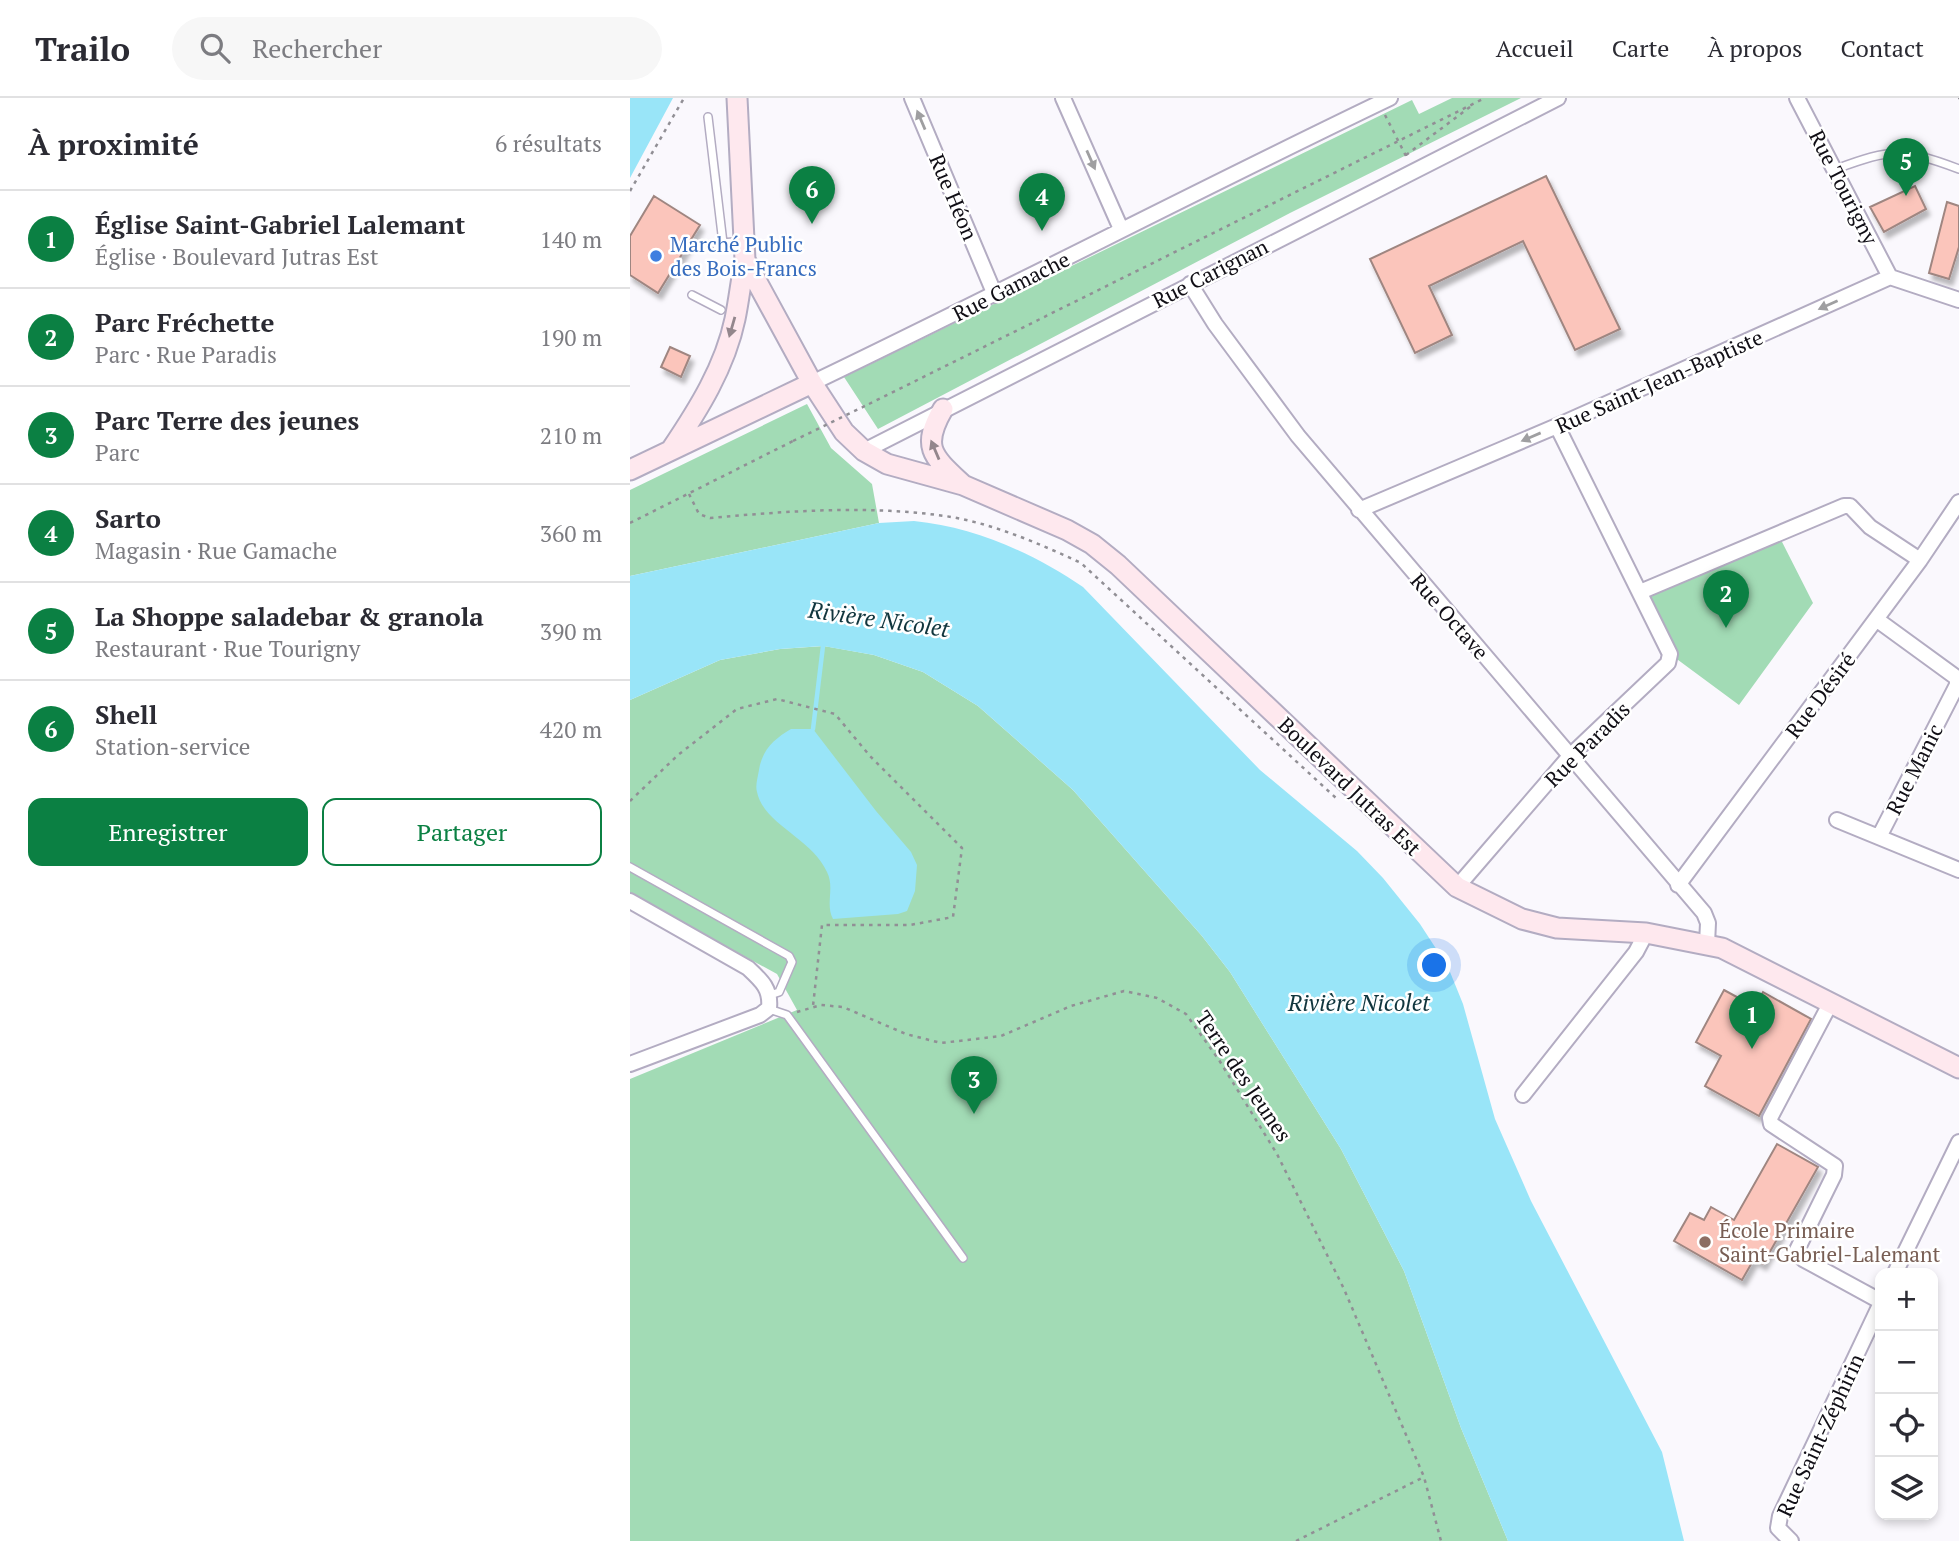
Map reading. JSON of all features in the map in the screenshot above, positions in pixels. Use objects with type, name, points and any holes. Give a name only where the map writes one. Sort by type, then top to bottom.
[{"type":"main road","points":[[671,450],[703,402],[724,354],[735,320],[744,251],[737,98]]},
{"type":"main road","name":"Boulevard Jutras Est","points":[[744,251],[812,383],[844,432],[864,451],[914,474],[963,485],[1067,530],[1092,544],[1118,565],[1457,887],[1522,919],[1557,928],[1646,933],[1723,948],[1959,1068]]},
{"type":"main road","name":"Rue Gamache","points":[[630,470],[812,383]]},
{"type":"main road","points":[[943,409],[930,432],[933,452],[963,485]]},
{"type":"street","name":"Rue Héon","points":[[912,98],[995,295]]},
{"type":"street","points":[[1063,98],[1121,229]]},
{"type":"street","name":"Rue Carignan","points":[[864,451],[1558,98]]},
{"type":"street","name":"Rue Tourigny","points":[[1797,98],[1890,277]]},
{"type":"street","name":"Rue Gamache","points":[[812,383],[1384,101]]},
{"type":"street","points":[[1890,277],[1959,300]]},
{"type":"street","name":"Rue Saint-Jean-Baptiste","points":[[1359,510],[1557,426],[1890,277]]},
{"type":"street","name":"Rue Octave","points":[[1190,284],[1257,383],[1359,510],[1678,885],[1704,912],[1708,923],[1707,944]]},
{"type":"street","points":[[1557,426],[1640,592],[1844,506],[1850,506],[1870,527],[1920,560]]},
{"type":"street","name":"Rue Désiré","points":[[1678,885],[1920,560],[1959,502]]},
{"type":"street","name":"Rue Paradis","points":[[1457,887],[1570,756],[1668,663],[1670,654],[1640,592]]},
{"type":"street","name":"Rue Manic","points":[[1876,619],[1957,678],[1957,685],[1879,837]]},
{"type":"street","points":[[1837,820],[1959,870]]},
{"type":"street","points":[[630,901],[748,968],[762,981],[769,1002],[760,1015],[630,1065]]},
{"type":"street","points":[[1523,1095],[1636,952],[1646,933]]},
{"type":"street","points":[[1831,1002],[1770,1118],[1774,1128],[1835,1166],[1834,1175],[1795,1248],[1803,1259],[1875,1300]]},
{"type":"street","points":[[1897,1268],[1959,1142]]},
{"type":"street","name":"Rue Saint-Zéphirin","points":[[1791,1541],[1778,1528],[1780,1516],[1875,1314]]},
{"type":"lane","points":[[708,117],[723,243]]},
{"type":"lane","points":[[1836,169],[1885,153],[1913,152],[1959,169]]},
{"type":"lane","points":[[723,243],[744,251]]},
{"type":"lane","points":[[717,249],[723,243]]},
{"type":"lane","points":[[692,295],[721,310]]},
{"type":"lane","points":[[630,867],[789,956],[792,962],[779,992],[769,1002],[787,1015],[963,1258]]},
{"type":"path","points":[[630,191],[684,98]]},
{"type":"path","points":[[630,523],[1485,98]]},
{"type":"path","points":[[1384,101],[1413,170]]},
{"type":"path","points":[[1406,155],[1478,101]]},
{"type":"path","points":[[688,494],[699,514],[710,518],[806,509],[946,516],[1011,533],[1081,563],[1340,801]]},
{"type":"path","points":[[630,801],[678,755],[737,709],[777,699],[835,714],[870,756],[962,848],[953,917],[911,925],[822,925],[813,1007]]},
{"type":"path","name":"Terre des Jeunes","points":[[787,1015],[813,1007],[843,1007],[906,1034],[941,1043],[1001,1036],[1071,1006],[1124,991],[1157,998],[1185,1014],[1219,1060],[1277,1154],[1349,1301],[1424,1477],[1441,1541]]},
{"type":"path","points":[[1296,1541],[1424,1477]]},
{"type":"green space","points":[[1452,98],[1521,98],[1290,213],[878,429],[844,377],[1412,100],[1419,114]]},
{"type":"green space","points":[[807,404],[831,448],[872,484],[879,523],[630,576],[630,490]]},
{"type":"green space","points":[[1778,534],[1813,603],[1739,705],[1670,654],[1640,592]]},
{"type":"green space","points":[[824,646],[874,655],[923,672],[978,706],[1073,790],[1202,936],[1230,972],[1341,1149],[1404,1271],[1461,1428],[1508,1541],[630,1541],[630,1079],[797,1010],[777,974],[630,894],[630,700],[720,660],[780,649]]},
{"type":"water","points":[[630,98],[673,98],[630,178]]},
{"type":"water","name":"Rivière Nicolet","points":[[914,521],[959,529],[1003,544],[1044,563],[1083,587],[1260,770],[1357,851],[1420,924],[1448,967],[1463,1004],[1495,1119],[1531,1201],[1662,1452],[1684,1541],[1508,1541],[1461,1428],[1404,1271],[1341,1149],[1230,972],[1202,936],[1073,790],[978,706],[923,672],[874,655],[823,646],[780,649],[720,660],[630,700],[630,576],[879,523]]},
{"type":"water","points":[[791,729],[813,729],[911,852],[917,865],[915,891],[907,911],[833,919],[829,878],[820,860],[769,814],[761,804],[757,792],[757,781],[766,751],[774,741]]},
{"type":"building","points":[[1546,176],[1620,329],[1575,350],[1523,241],[1429,286],[1452,335],[1415,353],[1370,259]]},
{"type":"building","points":[[1915,186],[1926,209],[1884,232],[1870,207]]},
{"type":"building","name":"Marché Public des Bois-Francs","points":[[654,196],[700,225],[658,293],[630,275],[630,236]]},
{"type":"building","points":[[1947,202],[1959,206],[1959,247],[1949,279],[1929,273]]},
{"type":"building","points":[[670,347],[690,356],[681,377],[661,367]]},
{"type":"building","points":[[1724,990],[1755,1007],[1763,992],[1811,1019],[1759,1116],[1705,1086],[1721,1056],[1696,1042]]},
{"type":"building","points":[[1777,1144],[1818,1167],[1763,1264],[1754,1259],[1742,1280],[1674,1241],[1690,1213],[1704,1220],[1711,1207],[1734,1220]]},
{"type":"waterway","points":[[813,729],[823,646]]},
{"type":"place","name":"La Shoppe saladebar & granola","points":[[1906,196]]},
{"type":"place","name":"Shell","points":[[812,224]]},
{"type":"place","name":"Sarto","points":[[1042,231]]},
{"type":"place","name":"Marché Public des Bois-Francs","points":[[656,256]]},
{"type":"place","name":"Parc Fréchette","points":[[1726,628]]},
{"type":"place","name":"Église Saint-Gabriel Lalemant","points":[[1752,1049]]},
{"type":"place","name":"Parc Terre des jeunes","points":[[974,1114]]},
{"type":"place","name":"École Primaire Saint-Gabriel-Lalemant","points":[[1705,1242]]}]
